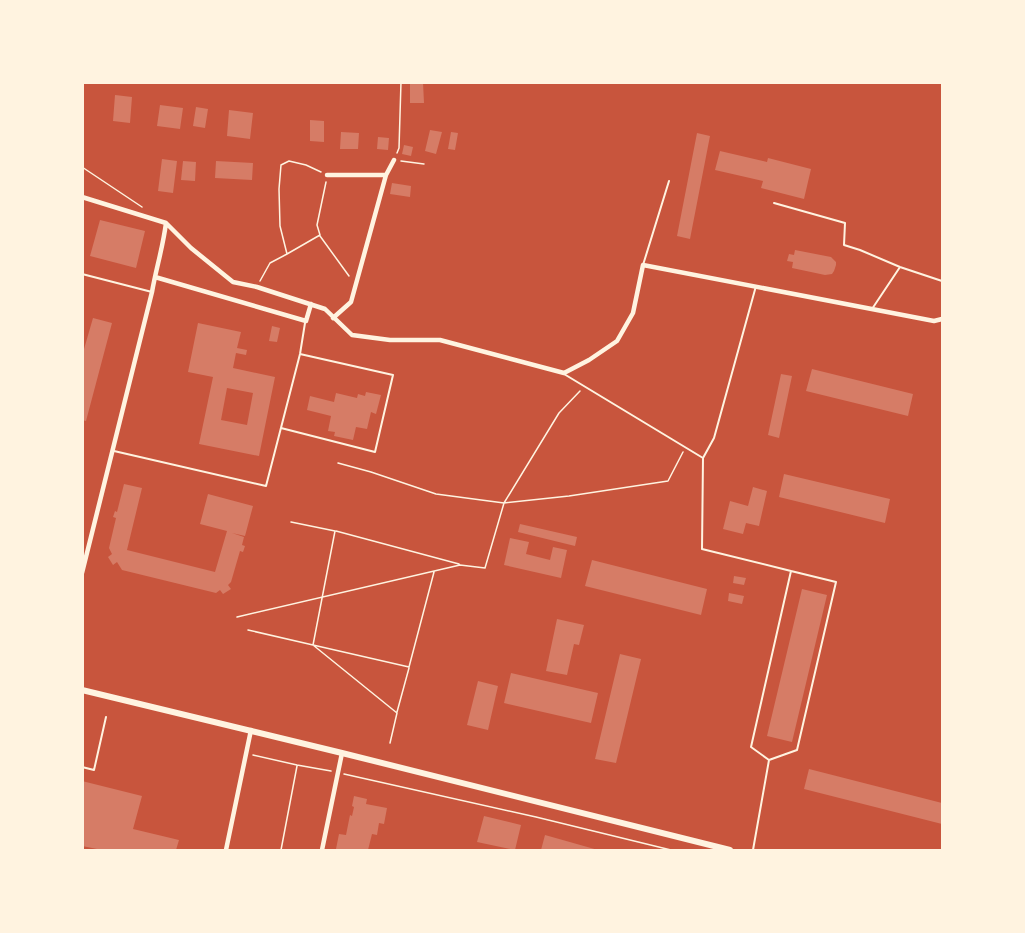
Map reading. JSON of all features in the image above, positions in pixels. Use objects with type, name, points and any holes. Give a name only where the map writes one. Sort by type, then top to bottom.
[{"type":"street","points":[[333,318],[351,302],[386,175],[394,160]]},
{"type":"street","points":[[327,175],[386,175]]},
{"type":"street","points":[[82,197],[166,223],[191,248],[233,282],[257,287],[325,309],[352,335],[390,340],[440,340],[564,374],[617,341],[633,313],[643,265],[934,321],[942,319]]},
{"type":"street","points":[[82,573],[114,451],[164,240],[166,223]]},
{"type":"street","points":[[154,277],[306,321],[311,304]]},
{"type":"street","points":[[82,690],[730,850]]},
{"type":"street","points":[[226,850],[251,730]]},
{"type":"street","points":[[322,850],[342,753]]},
{"type":"lane","points":[[643,265],[669,181]]},
{"type":"lane","points":[[774,203],[845,223],[844,245],[942,281]]},
{"type":"lane","points":[[872,309],[900,267]]},
{"type":"lane","points":[[82,274],[152,292]]},
{"type":"lane","points":[[756,286],[714,438],[703,459],[702,549],[836,582],[797,750],[769,760]]},
{"type":"lane","points":[[114,451],[266,486],[300,354],[306,321]]},
{"type":"lane","points":[[281,428],[375,452],[393,375],[300,354]]},
{"type":"lane","points":[[564,374],[703,459]]},
{"type":"lane","points":[[769,760],[751,747],[791,571]]},
{"type":"lane","points":[[82,767],[94,770],[106,717]]},
{"type":"lane","points":[[753,850],[769,760]]},
{"type":"path","points":[[400,82],[399,148],[394,160],[424,164]]},
{"type":"path","points":[[287,254],[280,226],[279,189],[281,165],[289,161],[306,165],[327,175],[317,225],[320,235],[350,278]]},
{"type":"path","points":[[82,167],[147,211]]},
{"type":"path","points":[[257,287],[270,263],[320,235]]},
{"type":"path","points":[[291,522],[335,531],[460,564],[485,568],[504,503],[560,413],[585,386]]},
{"type":"path","points":[[338,464],[436,494],[504,503],[668,481],[684,448]]},
{"type":"path","points":[[314,645],[335,531]]},
{"type":"path","points":[[237,617],[460,564]]},
{"type":"path","points":[[390,743],[435,570]]},
{"type":"path","points":[[248,630],[409,667]]},
{"type":"path","points":[[314,645],[397,713]]},
{"type":"path","points":[[247,753],[671,850]]},
{"type":"path","points":[[281,850],[297,765]]},
{"type":"building","points":[[410,82],[423,82],[424,103],[410,103]]},
{"type":"building","points":[[115,95],[132,97],[130,123],[113,121]]},
{"type":"building","points":[[160,105],[183,108],[180,129],[157,126]]},
{"type":"building","points":[[196,107],[208,109],[205,128],[193,126]]},
{"type":"building","points":[[229,110],[253,113],[250,139],[227,136]]},
{"type":"building","points":[[310,120],[324,121],[324,142],[310,141]]},
{"type":"building","points":[[430,130],[442,132],[436,154],[425,151]]},
{"type":"building","points":[[341,132],[359,133],[358,149],[340,149]]},
{"type":"building","points":[[451,132],[458,133],[455,150],[448,149]]},
{"type":"building","points":[[697,133],[710,136],[690,239],[677,236]]},
{"type":"building","points":[[378,137],[389,138],[388,150],[377,149]]},
{"type":"building","points":[[404,145],[413,147],[411,156],[402,154]]},
{"type":"building","points":[[720,151],[767,162],[768,158],[811,169],[804,199],[761,188],[763,181],[715,170]]},
{"type":"building","points":[[162,159],[177,161],[173,193],[158,191]]},
{"type":"building","points":[[183,161],[196,162],[195,181],[181,180]]},
{"type":"building","points":[[216,161],[253,163],[252,180],[215,178]]},
{"type":"building","points":[[392,183],[411,186],[410,197],[390,194]]},
{"type":"building","points":[[100,220],[145,231],[136,268],[90,256]]},
{"type":"building","points":[[795,250],[831,257],[836,262],[834,271],[832,274],[825,275],[792,268],[793,262],[787,261],[789,254],[794,255]]},
{"type":"building","points":[[93,318],[112,323],[86,421],[82,420],[82,356]]},
{"type":"building","points":[[198,323],[241,332],[237,348],[247,350],[246,355],[236,353],[233,368],[275,377],[259,456],[199,444],[213,377],[188,372]],"holes":[[[227,388],[253,393],[247,425],[221,420]]]},
{"type":"building","points":[[272,326],[280,328],[277,342],[269,341]]},
{"type":"building","points":[[812,369],[913,394],[908,416],[806,391]]},
{"type":"building","points":[[781,374],[792,376],[779,438],[768,435]]},
{"type":"building","points":[[366,392],[381,395],[376,414],[371,412],[367,429],[356,427],[353,440],[334,436],[335,432],[328,431],[331,416],[307,410],[310,396],[334,402],[336,393],[357,398],[358,394],[365,396]]},
{"type":"building","points":[[784,474],[890,499],[885,523],[779,497]]},
{"type":"building","points":[[124,484],[142,488],[127,550],[215,572],[227,531],[200,524],[208,494],[253,506],[245,536],[232,533],[244,537],[242,545],[245,546],[243,552],[240,551],[231,582],[228,585],[231,589],[223,594],[220,590],[216,593],[122,570],[117,562],[113,565],[108,557],[112,554],[109,548],[116,518],[113,517],[115,511],[117,512]]},
{"type":"building","points":[[753,487],[767,491],[759,526],[746,523],[743,534],[723,529],[730,501],[748,506]]},
{"type":"building","points":[[520,524],[577,537],[575,546],[518,532]]},
{"type":"building","points":[[510,538],[529,542],[526,554],[550,560],[553,547],[567,550],[561,578],[504,565]]},
{"type":"building","points":[[592,560],[707,589],[701,615],[585,586]]},
{"type":"building","points":[[734,576],[746,578],[744,585],[733,583]]},
{"type":"building","points":[[802,589],[827,595],[792,742],[767,736]]},
{"type":"building","points":[[729,593],[744,596],[742,604],[728,601]]},
{"type":"building","points":[[557,619],[584,625],[579,645],[574,644],[567,675],[546,671]]},
{"type":"building","points":[[620,654],[641,659],[616,763],[595,759]]},
{"type":"building","points":[[511,673],[598,693],[591,723],[504,703]]},
{"type":"building","points":[[478,681],[498,686],[488,730],[467,725]]},
{"type":"building","points":[[809,769],[942,803],[942,824],[804,789]]},
{"type":"building","points":[[82,781],[142,796],[133,829],[179,840],[176,850],[102,850],[82,846]]},
{"type":"building","points":[[354,796],[367,799],[366,804],[387,808],[384,824],[379,823],[377,835],[372,834],[368,850],[336,849],[339,834],[346,835],[354,807],[352,806]]},
{"type":"building","points":[[484,816],[521,825],[515,850],[477,842]]},
{"type":"building","points":[[545,835],[598,850],[541,850]]}]
